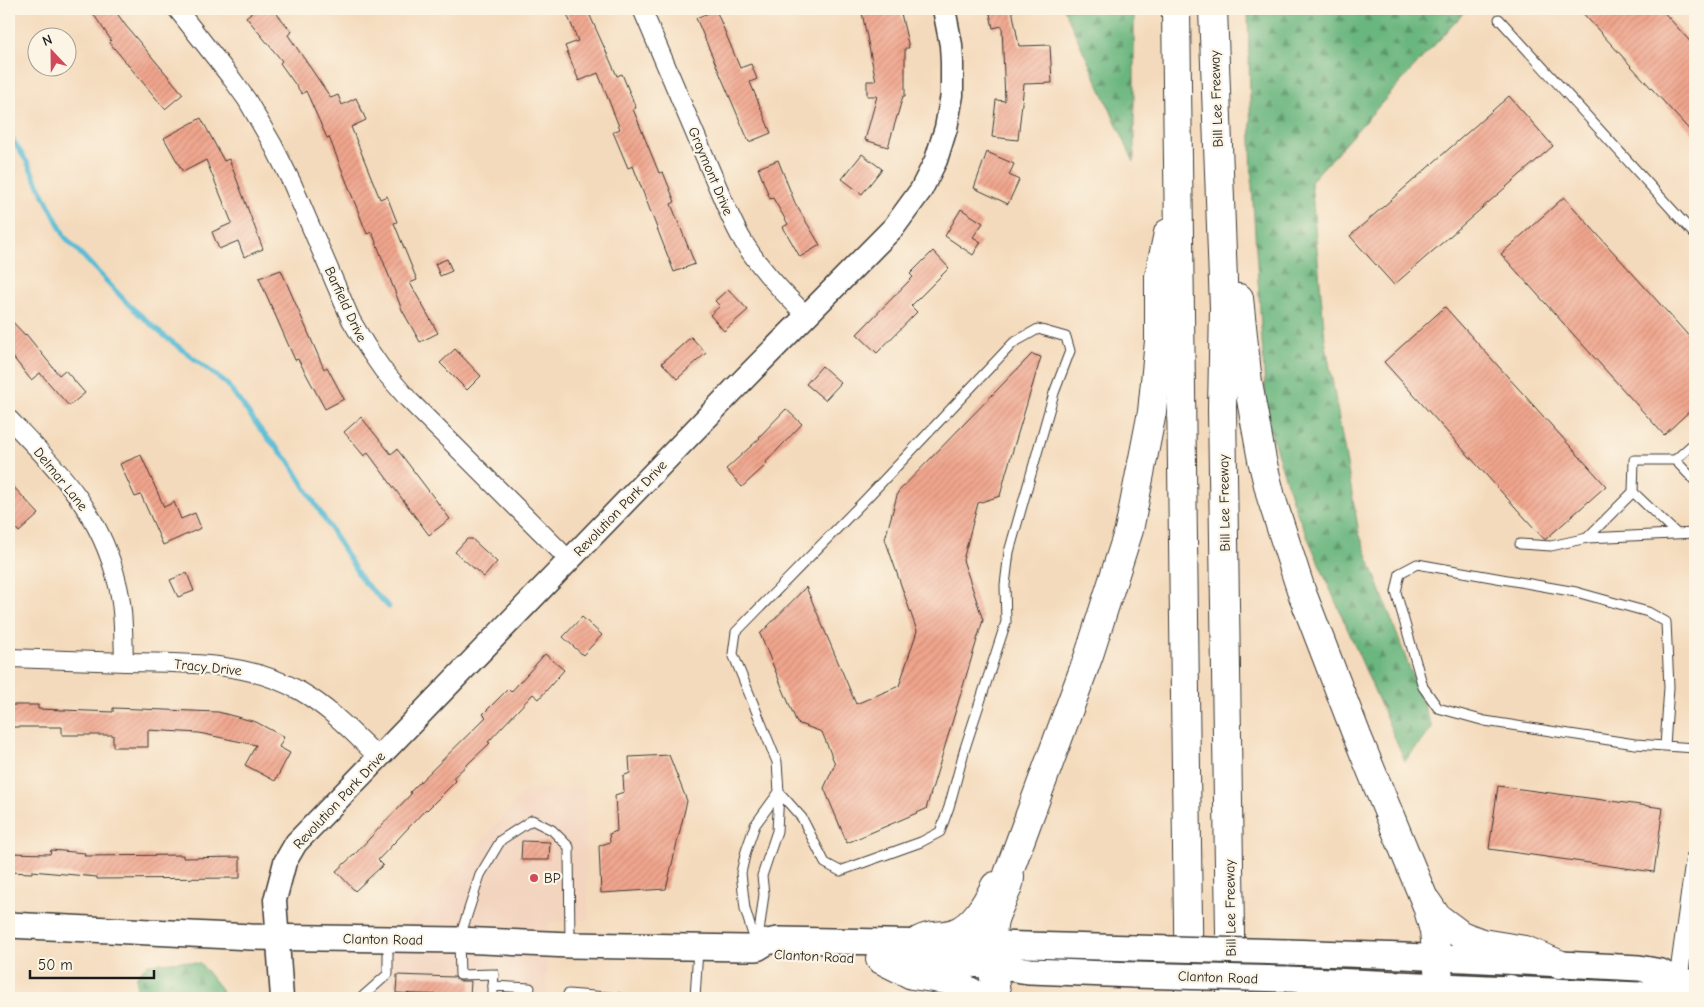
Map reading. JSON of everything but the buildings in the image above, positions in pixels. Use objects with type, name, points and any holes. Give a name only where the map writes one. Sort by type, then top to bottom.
[{"type":"highway","points":[[1176,9],[1189,998]]},
{"type":"highway","name":"Bill Lee Freeway","points":[[1214,9],[1224,308],[1222,408],[1231,998]]},
{"type":"highway","points":[[1216,88],[1237,244],[1240,311],[1248,383],[1262,460],[1271,497],[1302,593],[1361,745],[1424,898],[1432,925],[1441,992]]},
{"type":"highway","points":[[997,998],[994,920],[1010,881],[1008,874],[1089,654],[1129,530],[1152,412],[1158,341],[1159,276],[1178,183]]},
{"type":"highway","points":[[916,943],[926,938],[952,934],[965,926],[981,911],[1001,877],[1008,874]]},
{"type":"highway","points":[[1424,898],[1437,917],[1461,935],[1482,943],[1524,950],[1559,964]]},
{"type":"highway","points":[[880,960],[912,976],[946,980],[955,983],[981,998]]},
{"type":"highway","points":[[1481,998],[1510,989]]},
{"type":"main road","name":"Clanton Road","points":[[9,925],[277,937],[757,948],[766,953],[778,955],[880,960],[1134,948],[1287,952],[1647,968],[1661,972],[1684,984]]},
{"type":"main road","name":"Clanton Road","points":[[757,948],[767,942],[778,940],[916,943],[994,955],[1030,970],[1288,979],[1441,992],[1510,989],[1558,995],[1639,995],[1684,984]]},
{"type":"street","name":"Barfield Drive","points":[[177,9],[247,100],[274,145],[351,320],[366,347],[408,400],[569,560]]},
{"type":"street","name":"Graymont Drive","points":[[642,9],[742,241],[763,270],[807,316]]},
{"type":"street","name":"Revolution Park Drive","points":[[282,998],[275,900],[281,875],[289,855],[303,834],[894,227],[921,190],[936,160],[946,128],[952,95],[951,45],[944,9]]},
{"type":"street","name":"Delmar Lane","points":[[9,419],[70,486],[94,521],[108,551],[118,583],[122,614],[124,662]]},
{"type":"street","name":"Tracy Drive","points":[[9,658],[238,668],[269,677],[312,698],[334,715],[378,757]]},
{"type":"street","points":[[1684,984],[1695,859]]},
{"type":"lane","points":[[1499,19],[1695,235]]},
{"type":"lane","points":[[757,948],[764,894],[762,876],[777,830],[779,792],[777,762],[734,654],[736,632],[865,500],[1013,343],[1038,329],[1066,337],[1070,351],[1054,393],[1009,552],[1005,585],[1006,622],[940,832],[921,842],[840,871],[826,863],[802,818],[779,792]]},
{"type":"lane","points":[[1587,538],[1633,492],[1634,460],[1675,460],[1695,442]]},
{"type":"lane","points":[[1675,460],[1695,481]]},
{"type":"lane","points":[[1633,492],[1676,533]]},
{"type":"lane","points":[[1520,544],[1551,546],[1587,538],[1695,533]]},
{"type":"lane","points":[[1665,746],[1669,687],[1666,622],[1648,612],[1566,591],[1417,564],[1400,573],[1396,592],[1423,687],[1438,708],[1485,721],[1635,744],[1665,746],[1695,748]]},
{"type":"lane","points":[[757,948],[745,908],[741,873],[755,825],[779,792]]},
{"type":"lane","points":[[493,998],[494,974],[460,975],[459,940],[480,875],[501,840],[532,820],[552,830],[568,848],[570,944]]},
{"type":"lane","points":[[361,998],[388,974],[388,939]]},
{"type":"lane","points":[[695,998],[698,947]]},
{"type":"lane","points":[[493,986],[530,988]]},
{"type":"lane","points":[[568,998],[568,994],[619,998]]},
{"type":"shaded area","points":[[585,787],[588,920],[549,922],[546,998],[373,998],[374,963],[527,789]]},
{"type":"green space","points":[[1064,9],[1134,9],[1134,162]]},
{"type":"green space","points":[[1248,9],[1467,9],[1311,181],[1325,339],[1359,533],[1432,728],[1405,761],[1294,506],[1267,420],[1252,187]]},
{"type":"green space","points":[[183,961],[201,964],[220,988],[224,998],[136,998],[137,976],[148,964]]},
{"type":"waterway","points":[[9,134],[27,162],[65,237],[130,306],[162,334],[227,384],[263,433],[289,461],[362,580],[389,607]]},
{"type":"place","name":"BP","points":[[534,878]]}]
